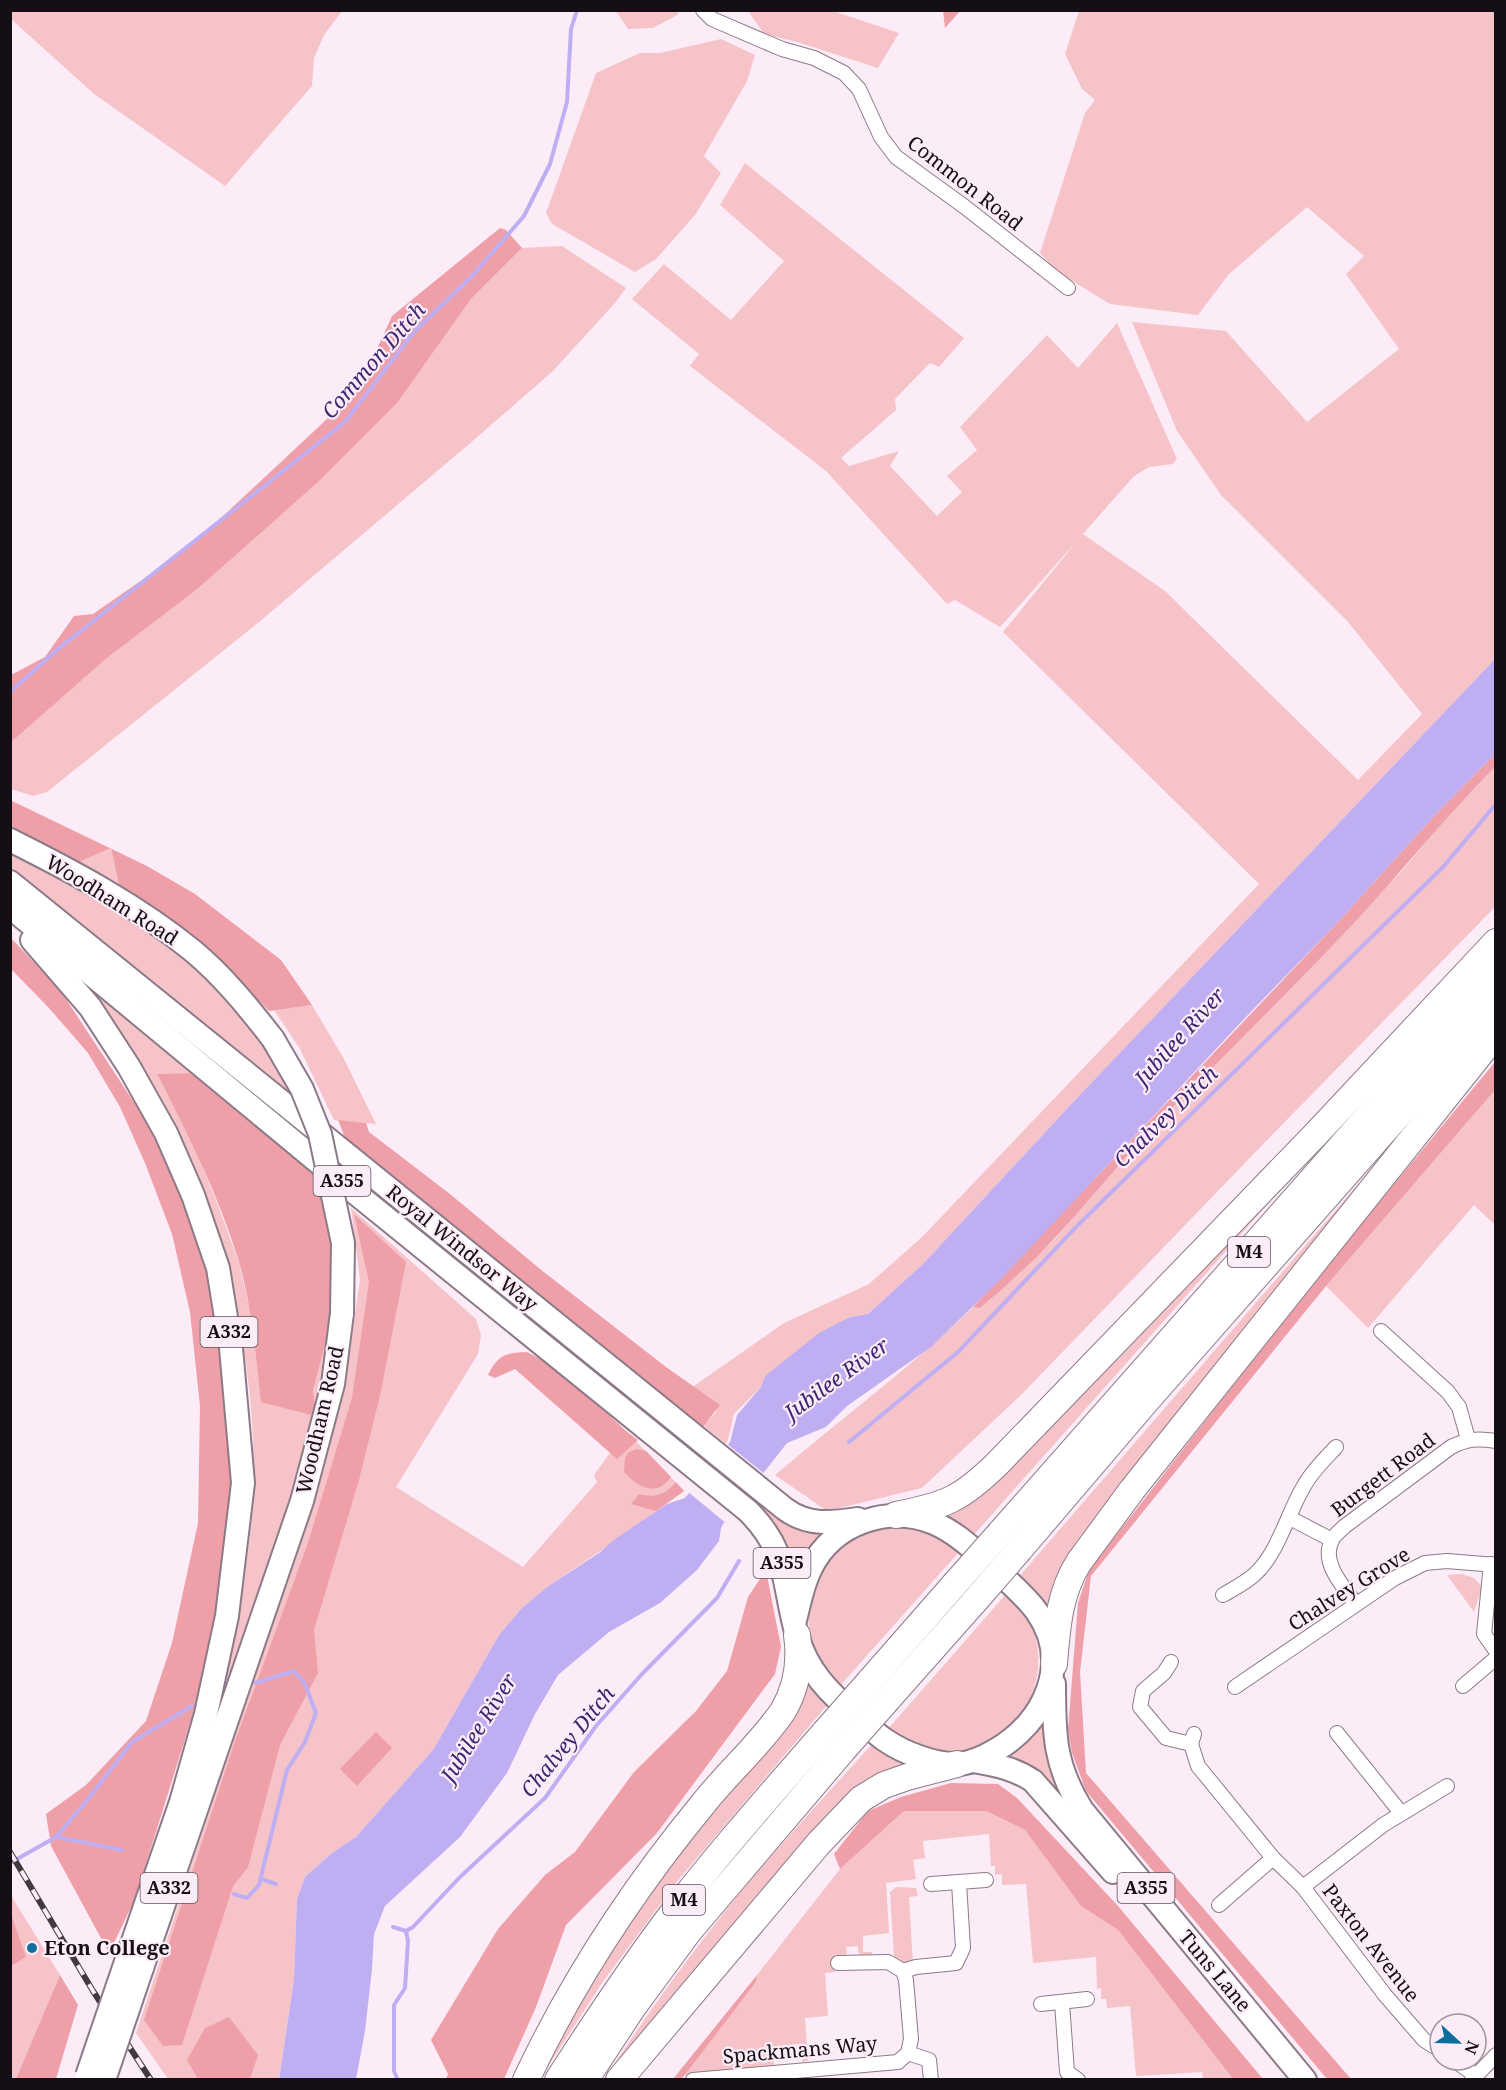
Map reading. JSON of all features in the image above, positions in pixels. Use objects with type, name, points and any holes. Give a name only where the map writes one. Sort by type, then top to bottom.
[{"type":"highway","name":"M4","points":[[886,1516],[939,1506],[966,1492],[983,1478],[1315,1135],[1496,942]]},
{"type":"highway","name":"M4","points":[[558,2079],[670,1917],[740,1830],[1496,970]]},
{"type":"highway","name":"M4","points":[[585,2079],[633,2007],[689,1931],[1148,1399],[1496,1004]]},
{"type":"highway","points":[[1054,1666],[1064,1593],[1079,1562],[1139,1481],[1496,1034]]},
{"type":"highway","name":"M4","points":[[526,2079],[575,1986],[628,1902],[703,1804],[772,1726],[787,1704],[797,1674],[799,1653],[796,1630]]},
{"type":"highway","points":[[619,2079],[819,1843],[861,1799],[884,1785],[965,1763]]},
{"type":"main road","name":"Woodham Road","points":[[10,840],[101,889],[150,919],[194,952],[234,992],[273,1039],[302,1089],[321,1134],[343,1243],[342,1313],[333,1384],[302,1502],[92,2078]]},
{"type":"main road","name":"Royal Windsor Way","points":[[10,882],[792,1514],[807,1521],[828,1522],[886,1516]]},
{"type":"main road","name":"Royal Windsor Way","points":[[10,907],[359,1196],[748,1511],[766,1533],[781,1559],[796,1630]]},
{"type":"main road","name":"Woodham Road","points":[[10,917],[90,1007],[129,1067],[166,1133],[193,1195],[218,1268],[231,1348],[243,1483],[227,1616],[206,1714],[136,1959]]},
{"type":"main road","points":[[796,1630],[806,1578],[822,1550],[847,1528],[886,1516]]},
{"type":"main road","name":"Tuns Lane","points":[[886,1516],[922,1519],[934,1523],[967,1543],[1036,1611],[1046,1631],[1054,1666],[1054,1730],[1057,1753],[1062,1773],[1082,1810],[1305,2079]]},
{"type":"main road","name":"Tuns Lane","points":[[796,1630],[807,1660],[820,1682],[885,1740],[910,1754],[1007,1767],[1021,1773],[1045,1793],[1289,2079]]},
{"type":"main road","points":[[965,1763],[1003,1746],[1025,1728],[1047,1693],[1054,1666]]},
{"type":"street","name":"Common Road","points":[[703,10],[712,20],[782,49],[814,58],[844,73],[859,89],[881,137],[896,157],[1068,288]]},
{"type":"street","points":[[1381,1330],[1448,1392],[1459,1407],[1468,1439],[1480,1438],[1496,1442]]},
{"type":"street","name":"Burgett Road","points":[[1356,1604],[1333,1571],[1328,1556],[1332,1540],[1345,1526],[1441,1454],[1468,1439]]},
{"type":"street","points":[[1229,1587],[1255,1575],[1267,1559],[1290,1518],[1303,1487],[1319,1472],[1336,1447]]},
{"type":"street","points":[[1290,1518],[1332,1540]]},
{"type":"street","name":"Chalvey Grove","points":[[1235,1687],[1395,1578],[1425,1563],[1447,1561],[1493,1565]]},
{"type":"street","points":[[1493,1565],[1484,1634],[1496,1651]]},
{"type":"street","points":[[1464,1686],[1496,1658]]},
{"type":"street","name":"Paxton Avenue","points":[[1168,1672],[1143,1691],[1140,1707],[1166,1738],[1192,1739],[1198,1766],[1273,1858],[1303,1887],[1385,1995],[1428,2042]]},
{"type":"street","points":[[1337,1733],[1401,1814]]},
{"type":"street","points":[[1303,1887],[1383,1825],[1416,1807],[1447,1786]]},
{"type":"street","points":[[1220,1905],[1273,1858]]},
{"type":"street","points":[[931,1884],[986,1880]]},
{"type":"street","points":[[903,1971],[916,1967],[956,1963],[963,1948],[959,1883]]},
{"type":"street","points":[[838,1964],[888,1962],[903,1971],[906,1980],[911,2039],[908,2053],[929,2060],[931,2079]]},
{"type":"street","points":[[1041,2004],[1087,2000]]},
{"type":"street","points":[[1062,2003],[1067,2072],[1078,2079]]},
{"type":"street","name":"Spackmans Way","points":[[693,2079],[754,2077],[898,2062],[908,2053]]},
{"type":"street","points":[[1474,2077],[1496,2055]]},
{"type":"shaded area","points":[[943,10],[960,10],[945,28]]},
{"type":"shaded area","points":[[10,11],[342,11],[324,35],[314,58],[312,86],[225,186],[94,94],[11,19]]},
{"type":"shaded area","points":[[616,11],[676,11],[679,14],[653,28],[628,29]]},
{"type":"shaded area","points":[[748,11],[836,11],[899,33],[878,68],[764,34]]},
{"type":"shaded area","points":[[1079,11],[1495,11],[1495,659],[1077,1098],[923,1264],[868,1314],[849,1317],[765,1376],[761,1387],[734,1414],[726,1444],[704,1426],[717,1411],[691,1388],[784,1323],[869,1284],[922,1237],[1259,884],[1003,632],[1077,541],[1000,627],[955,600],[947,604],[826,471],[690,366],[699,354],[632,299],[664,264],[731,320],[784,261],[720,205],[745,163],[964,338],[939,367],[930,363],[895,399],[896,410],[841,458],[849,466],[899,451],[890,466],[937,516],[962,492],[947,476],[977,450],[960,427],[1047,335],[1078,368],[1117,323],[1177,459],[1173,464],[1149,467],[1134,476],[1083,534],[1165,591],[1358,780],[1422,714],[1348,622],[1221,495],[1177,431],[1132,322],[1226,331],[1307,422],[1399,349],[1346,274],[1364,256],[1307,207],[1229,274],[1198,315],[1110,304],[1056,271],[1040,253],[1085,113],[1095,100],[1082,89],[1065,54]]},
{"type":"shaded area","points":[[721,39],[755,55],[747,81],[704,156],[721,173],[695,215],[656,259],[635,272],[552,224],[546,213],[596,73],[640,53],[660,53]]},
{"type":"shaded area","points":[[500,228],[506,230],[522,248],[471,299],[398,402],[319,481],[195,591],[107,658],[11,742],[11,675],[45,657],[74,616],[93,614],[191,546],[358,390],[392,316]]},
{"type":"shaded area","points":[[562,246],[626,288],[553,371],[259,622],[47,792],[33,796],[11,789],[10,742],[107,658],[195,591],[398,402],[471,299],[522,248]]},
{"type":"shaded area","points":[[1495,754],[1495,767],[1458,805],[1352,925],[1146,1135],[1035,1258],[980,1308],[973,1307],[1337,923],[1434,816]]},
{"type":"shaded area","points":[[1495,767],[1495,907],[1022,1394],[922,1488],[827,1511],[775,1475],[901,1372],[973,1307],[980,1308],[1054,1240],[1100,1185],[1401,872],[1454,809]]},
{"type":"shaded area","points":[[10,800],[110,848],[77,863],[11,830]]},
{"type":"shaded area","points":[[10,847],[129,909],[247,1008],[306,1109],[11,875]]},
{"type":"shaded area","points":[[111,848],[119,885],[77,863]]},
{"type":"shaded area","points":[[111,849],[147,866],[195,894],[281,960],[312,1005],[269,1011],[213,954],[165,916],[119,885]]},
{"type":"shaded area","points":[[11,938],[60,990],[139,1110],[194,1212],[226,1354],[231,1512],[212,1653],[135,1899],[109,1953],[51,1846],[46,1814],[86,1785],[146,1721],[172,1643],[198,1523],[200,1406],[190,1312],[172,1234],[145,1163],[120,1107],[88,1053],[11,969]]},
{"type":"shaded area","points":[[56,952],[194,1067],[191,1073],[157,1074],[192,1141],[216,1200],[239,1263],[253,1323],[315,1405],[313,1390],[340,1289],[328,1387],[189,1812],[226,1670],[247,1561],[251,1525],[253,1441],[245,1357],[228,1275],[198,1183],[178,1133],[151,1086]]},
{"type":"shaded area","points":[[312,1005],[344,1059],[376,1124],[334,1120],[300,1049],[274,1010]]},
{"type":"shaded area","points":[[1495,1062],[1495,1090],[1326,1286],[1091,1576],[1080,1672],[1086,1773],[1351,2079],[1327,2079],[1086,1791],[1072,1753],[1068,1730],[1078,1603],[1089,1570],[1319,1275]]},
{"type":"shaded area","points":[[1386,1071],[971,1538],[935,1513]]},
{"type":"shaded area","points":[[191,1073],[242,1108],[324,1175],[340,1289],[313,1390],[315,1405],[311,1415],[261,1402],[250,1314],[239,1262],[212,1189],[157,1074]]},
{"type":"shaded area","points":[[1495,1090],[1495,1225],[1474,1205],[1368,1328],[1326,1286]]},
{"type":"shaded area","points":[[1438,1092],[1062,1569],[1050,1595],[1048,1616],[1017,1579]]},
{"type":"shaded area","points":[[338,1120],[366,1123],[369,1132],[450,1194],[540,1269],[666,1367],[720,1405],[704,1426],[702,1427],[348,1145]]},
{"type":"shaded area","points":[[351,1208],[476,1319],[481,1335],[478,1354],[396,1487],[523,1567],[597,1482],[594,1475],[626,1431],[684,1491],[547,1587],[522,1608],[499,1635],[433,1750],[356,1837],[332,1853],[305,1877],[297,1899],[294,1979],[279,2079],[168,2079],[136,2033],[301,1543],[343,1395],[360,1280]]},
{"type":"shaded area","points":[[354,1214],[406,1262],[381,1391],[359,1480],[314,1630],[318,1673],[280,1745],[248,1867],[233,1886],[182,2045],[163,2046],[144,2020],[234,1744],[307,1546],[352,1398],[369,1282]]},
{"type":"shaded area","points":[[527,1352],[560,1369],[638,1440],[617,1459],[515,1369],[495,1378],[488,1375],[495,1363],[503,1356]]},
{"type":"shaded area","points":[[653,1414],[771,1512],[826,1531],[803,1556],[792,1578],[787,1561],[646,1418]]},
{"type":"shaded area","points":[[637,1449],[646,1451],[671,1477],[665,1483],[653,1489],[647,1488],[635,1482],[624,1472],[625,1458],[629,1452]]},
{"type":"shaded area","points":[[676,1482],[684,1491],[656,1511],[631,1504],[639,1494],[650,1496],[659,1494],[668,1490]]},
{"type":"shaded area","points":[[892,1526],[927,1533],[943,1540],[959,1552],[838,1688],[828,1678],[813,1648],[809,1629],[808,1610],[819,1570],[843,1543],[873,1529]]},
{"type":"shaded area","points":[[766,1570],[781,1647],[775,1674],[657,1833],[566,1925],[536,2007],[504,2079],[446,2079],[448,2074],[431,2040],[498,1929],[545,1875],[575,1852],[634,1772],[696,1711],[727,1671],[748,1597]]},
{"type":"shaded area","points":[[1462,1574],[1474,1578],[1482,1587],[1474,1612],[1447,1575]]},
{"type":"shaded area","points":[[1007,1593],[1032,1626],[1036,1639],[1038,1660],[1036,1680],[1030,1699],[1020,1716],[1006,1731],[990,1742],[972,1749],[951,1752],[923,1749],[887,1730]]},
{"type":"shaded area","points":[[808,1683],[828,1704],[679,1879],[602,1983],[540,2079],[612,1935],[800,1703]]},
{"type":"shaded area","points":[[1045,1713],[1078,1811],[1001,1758]]},
{"type":"shaded area","points":[[376,1732],[392,1748],[357,1786],[340,1769]]},
{"type":"shaded area","points":[[873,1743],[907,1766],[608,2079],[604,2080],[660,1998],[737,1896]]},
{"type":"shaded area","points":[[951,1783],[998,1784],[1017,1798],[1118,1906],[1263,2079],[1233,2079],[1118,1930],[1081,1906],[1025,1830],[986,1811],[904,1811],[840,1869],[834,1854],[868,1811],[901,1797]]},
{"type":"shaded area","points":[[904,1811],[986,1811],[1025,1830],[1081,1906],[1118,1930],[1233,2079],[1203,2079],[1202,2072],[1136,2076],[1130,2006],[1107,2008],[1106,1999],[1101,1999],[1101,1988],[1097,1989],[1096,1957],[1033,1963],[1026,1884],[1002,1885],[1002,1874],[995,1875],[995,1866],[991,1866],[989,1834],[923,1841],[925,1858],[913,1860],[916,1879],[886,1883],[889,1933],[863,1936],[863,1952],[872,1952],[872,1956],[862,1956],[858,1952],[858,1946],[846,1947],[847,1953],[844,1957],[835,1958],[835,1972],[825,1973],[828,2016],[805,2018],[808,2061],[802,2062],[800,2044],[773,2047],[774,2065],[783,2064],[783,2068],[685,2075],[756,1982],[757,1975],[840,1869]]},
{"type":"shaded area","points":[[896,1887],[916,1888],[918,1896],[909,1897],[913,1963],[898,1962],[894,1956],[890,1892]]},
{"type":"shaded area","points":[[10,1894],[60,1975],[16,2080],[10,2079]]},
{"type":"shaded area","points":[[11,1914],[26,1957],[10,1966]]},
{"type":"shaded area","points":[[60,1975],[78,2005],[56,2079],[16,2079]]},
{"type":"shaded area","points":[[757,1975],[756,1982],[685,2075],[681,2079],[673,2079]]},
{"type":"shaded area","points":[[229,2017],[258,2055],[250,2079],[198,2079],[187,2060],[205,2028]]},
{"type":"water","name":"Jubilee River","points":[[1495,659],[1495,754],[1434,816],[1337,923],[1001,1279],[931,1347],[847,1406],[826,1427],[787,1443],[723,1524],[719,1541],[697,1570],[660,1603],[609,1632],[558,1675],[535,1714],[507,1773],[460,1837],[385,1906],[374,1934],[365,2031],[356,2079],[279,2080],[294,1979],[297,1899],[305,1877],[332,1853],[356,1837],[433,1750],[499,1635],[522,1608],[547,1587],[599,1553],[615,1539],[667,1504],[685,1498],[730,1442],[737,1415],[761,1387],[765,1376],[819,1333],[850,1317],[868,1314],[923,1264],[1077,1098]]},
{"type":"pier","points":[[726,1443],[766,1475],[727,1524],[687,1491]]},
{"type":"waterway","name":"Common Ditch","points":[[10,692],[58,649],[345,422],[414,332],[472,276],[524,216],[550,164],[567,102],[571,29],[577,10]]},
{"type":"waterway","name":"Chalvey Ditch","points":[[849,1442],[958,1352],[1078,1225],[1443,867],[1496,804]]},
{"type":"waterway","name":"Chalvey Ditch","points":[[406,1931],[413,1927],[460,1877],[545,1798],[596,1726],[642,1674],[717,1598],[739,1561]]},
{"type":"waterway","points":[[234,1894],[247,1898],[259,1885],[287,1770],[305,1742],[316,1713],[305,1684],[294,1671],[255,1683]]},
{"type":"waterway","points":[[10,1863],[56,1837],[132,1742],[192,1706]]},
{"type":"waterway","points":[[56,1837],[122,1850]]},
{"type":"waterway","points":[[261,1879],[276,1884]]},
{"type":"waterway","points":[[393,1927],[406,1931]]},
{"type":"waterway","points":[[398,2080],[394,2071],[394,2005],[405,1988],[408,1941],[406,1931]]},
{"type":"railway","points":[[10,1852],[93,1991],[151,2080]]},
{"type":"place","name":"Eton College","points":[[32,1948]]}]
